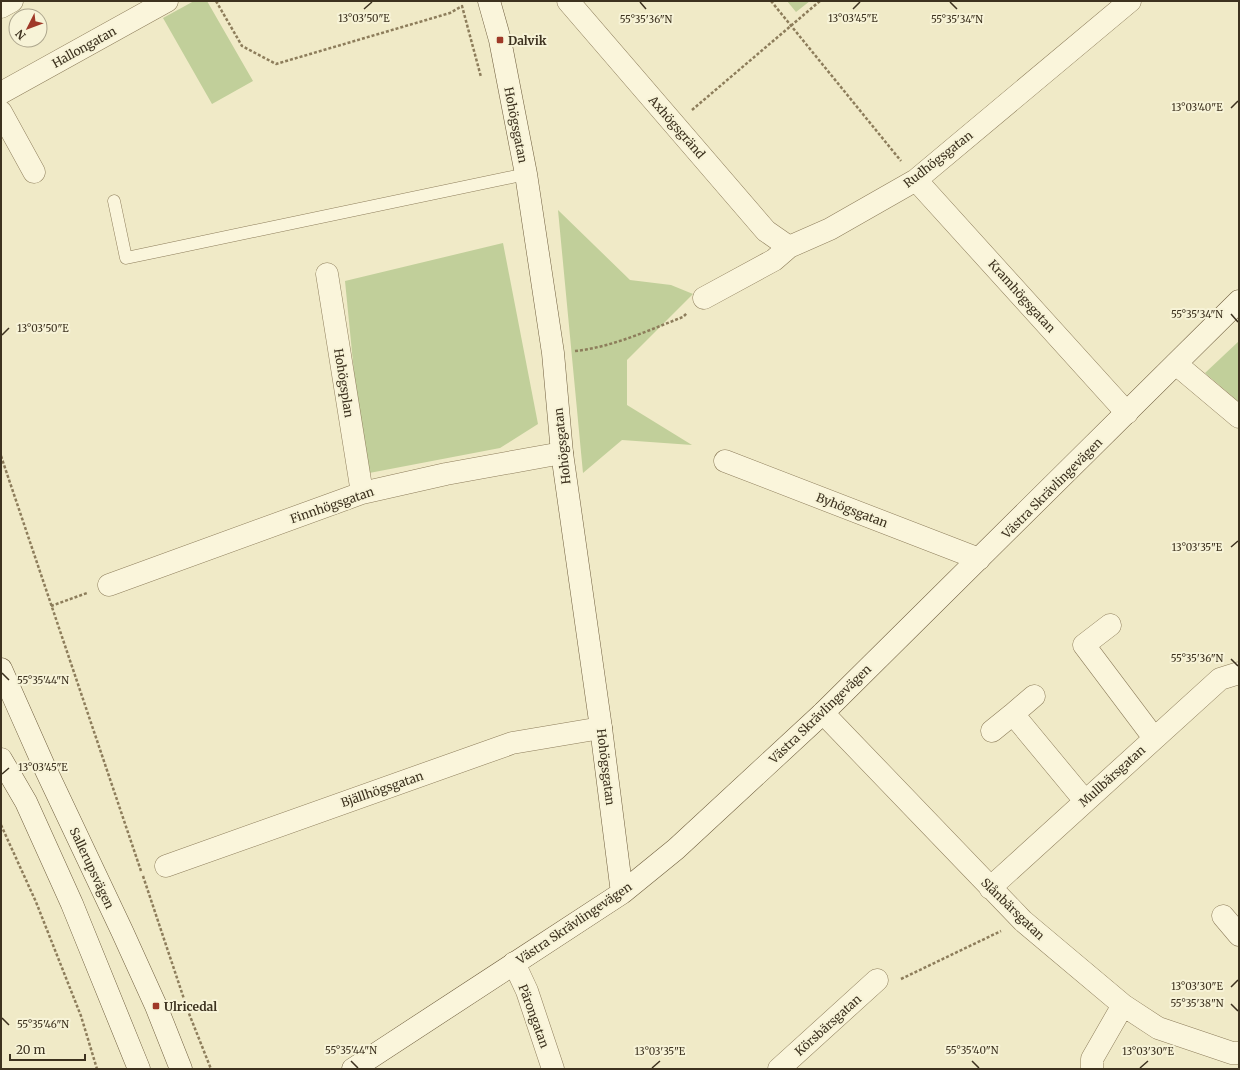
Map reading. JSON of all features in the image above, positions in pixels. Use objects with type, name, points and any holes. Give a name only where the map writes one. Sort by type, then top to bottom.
[{"type":"street","points":[[1,7],[12,1]]},
{"type":"street","name":"Hallongatan","points":[[1,93],[166,1]]},
{"type":"street","name":"Hohögsgatan","points":[[489,1],[500,40],[526,174],[553,353],[562,453],[601,728],[622,893]]},
{"type":"street","name":"Axhögsgränd","points":[[568,1],[766,231],[789,247]]},
{"type":"street","name":"Rudhögsgatan","points":[[704,298],[774,260],[789,247],[830,229],[916,180],[1130,1]]},
{"type":"street","points":[[1,112],[34,172]]},
{"type":"street","name":"Kramhögsgatan","points":[[916,180],[1127,413]]},
{"type":"street","name":"Hohögsplan","points":[[327,274],[362,493]]},
{"type":"street","name":"Västra Skrävlingevägen","points":[[353,1069],[622,893],[676,849],[823,713],[1239,301]]},
{"type":"street","points":[[1176,364],[1239,417]]},
{"type":"street","name":"Finnhögsgatan","points":[[109,585],[362,493],[446,474],[562,453]]},
{"type":"street","name":"Byhögsgatan","points":[[725,461],[979,560]]},
{"type":"street","points":[[1110,625],[1084,645],[1154,738]]},
{"type":"street","name":"Sallerupsvägen","points":[[1,669],[44,766],[125,937],[156,1006],[181,1069]]},
{"type":"street","name":"Mullbärsgatan","points":[[990,888],[1220,679],[1239,673]]},
{"type":"street","points":[[992,731],[1034,696]]},
{"type":"street","name":"Slånbärsgatan","points":[[823,713],[1023,921],[1122,1005],[1158,1028],[1232,1053],[1239,1053]]},
{"type":"street","points":[[1013,714],[1085,801]]},
{"type":"street","name":"Bjällhögsgatan","points":[[166,866],[512,743],[601,728]]},
{"type":"street","points":[[1,759],[26,802],[72,904],[140,1069]]},
{"type":"street","points":[[1223,916],[1239,934]]},
{"type":"street","name":"Pärongatan","points":[[514,963],[527,991],[553,1069]]},
{"type":"street","name":"Körsbärsgatan","points":[[779,1069],[877,980]]},
{"type":"street","points":[[1092,1069],[1092,1059],[1122,1005]]},
{"type":"lane","points":[[114,201],[126,258],[526,174]]},
{"type":"path","points":[[216,1],[242,46],[276,64],[450,13],[462,6],[482,82]]},
{"type":"path","points":[[770,1],[916,180]]},
{"type":"path","points":[[675,125],[820,1]]},
{"type":"path","points":[[553,353],[592,349],[622,340],[684,317],[704,298]]},
{"type":"path","points":[[1,456],[180,986],[198,1038],[211,1069]]},
{"type":"path","points":[[51,606],[109,585]]},
{"type":"path","points":[[1,825],[36,902],[73,995],[97,1069]]},
{"type":"path","points":[[877,980],[904,979],[1023,921]]},
{"type":"green space","points":[[194,1],[207,1],[253,81],[212,104],[163,18]]},
{"type":"green space","points":[[787,1],[810,1],[796,12]]},
{"type":"green space","points":[[558,210],[630,280],[671,285],[693,294],[627,360],[627,405],[692,445],[622,440],[583,473]]},
{"type":"green space","points":[[503,243],[538,424],[500,448],[364,474],[345,281]]},
{"type":"green space","points":[[1239,341],[1239,402],[1205,373]]},
{"type":"place","name":"Dalvik","points":[[500,40]]},
{"type":"place","name":"Ulricedal","points":[[156,1006]]}]
